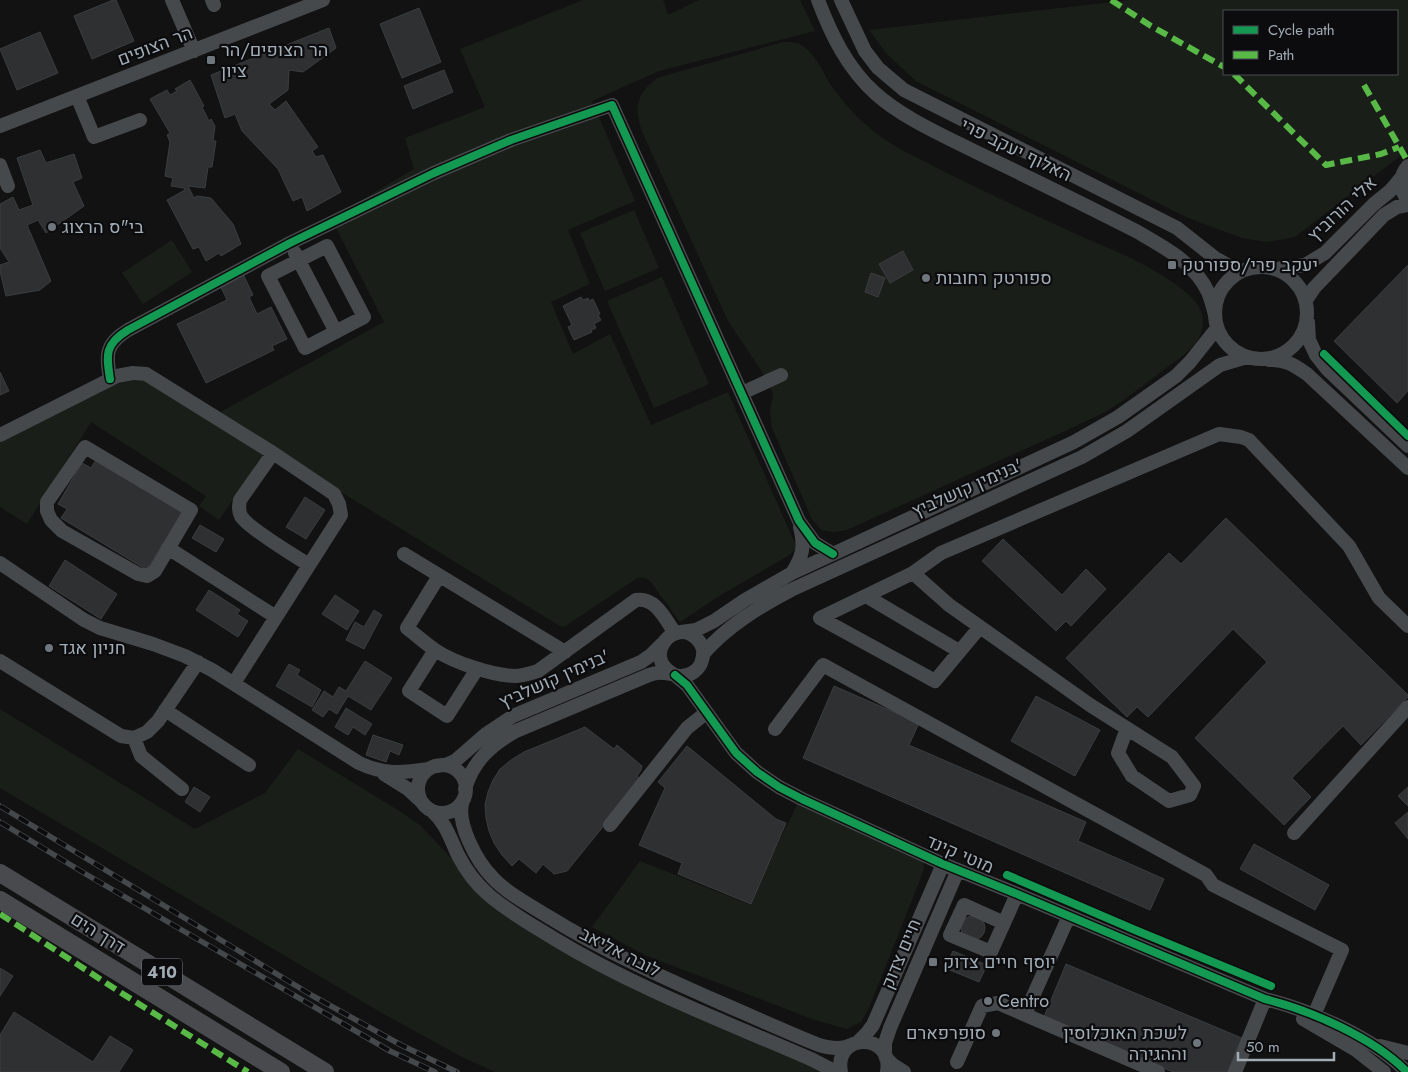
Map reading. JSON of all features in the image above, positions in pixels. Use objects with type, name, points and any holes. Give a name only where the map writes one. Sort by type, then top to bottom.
[{"type":"main road","name":"דרך הים","points":[[0,872],[325,1072]]},
{"type":"main road","name":"דרך הים","points":[[0,900],[280,1072]]},
{"type":"street","points":[[172,0],[194,51]]},
{"type":"street","name":"הר הצופים","points":[[0,126],[323,0]]},
{"type":"street","name":"האלוף יעקב פרי","points":[[818,0],[827,24],[843,54],[864,82],[888,104],[958,143],[1136,231],[1164,247],[1180,258],[1200,279],[1208,292],[1216,322]]},
{"type":"street","name":"האלוף יעקב פרי","points":[[841,0],[865,52],[878,68],[904,90],[1177,228],[1215,258],[1240,272]]},
{"type":"street","points":[[77,96],[94,137],[140,120]]},
{"type":"street","points":[[110,379],[108,353],[111,344],[117,336],[290,243],[387,195],[511,140],[612,105],[798,521],[803,538],[802,556],[792,572]]},
{"type":"street","points":[[0,165],[8,186]]},
{"type":"street","points":[[1405,172],[1401,186],[1403,194],[1408,201]]},
{"type":"street","name":"אלי הורוביץ","points":[[1276,269],[1305,265],[1325,253],[1374,204],[1390,191],[1405,172]]},
{"type":"street","name":"אלי הורוביץ","points":[[1306,300],[1314,288],[1384,215],[1397,207],[1408,205]]},
{"type":"street","points":[[290,243],[336,332]]},
{"type":"street","points":[[327,246],[364,318],[336,332],[305,348],[268,276],[327,246]]},
{"type":"street","points":[[1408,446],[1327,369],[1316,354],[1309,340],[1306,300],[1302,290],[1294,281],[1276,269],[1258,267],[1240,272],[1224,285],[1216,304],[1216,322],[1222,338],[1229,346],[1237,353],[1247,357],[1280,360],[1295,366],[1307,374],[1408,468]]},
{"type":"street","points":[[1264,360],[1280,356],[1293,347],[1305,329],[1307,318]]},
{"type":"street","name":"בנימין קושלביץ'","points":[[678,632],[696,630],[714,621],[792,572],[1074,442],[1098,429],[1176,376],[1190,362],[1216,322]]},
{"type":"street","name":"בנימין קושלביץ'","points":[[703,654],[724,633],[758,608],[774,599],[839,567],[1082,457],[1127,431],[1220,366],[1247,357]]},
{"type":"street","points":[[0,435],[117,376],[133,373],[146,374],[273,453],[334,494],[339,504],[341,515],[234,683]]},
{"type":"street","points":[[742,393],[781,375]]},
{"type":"street","points":[[980,627],[935,681],[820,618],[913,573],[941,553],[1219,434],[1248,440],[1348,546],[1380,598],[1408,626]]},
{"type":"street","points":[[85,447],[191,510],[168,548],[155,571],[147,576],[138,574],[62,531],[51,520],[47,511],[48,502],[85,447]]},
{"type":"street","points":[[273,453],[240,500],[238,510],[242,518],[260,532],[309,565]]},
{"type":"street","points":[[798,521],[815,543],[833,554]]},
{"type":"street","points":[[168,548],[276,617]]},
{"type":"street","points":[[404,554],[565,652]]},
{"type":"street","name":"בנימין קושלביץ'","points":[[0,563],[84,620],[100,628],[153,644],[198,662],[359,763],[403,785],[413,792],[427,807]]},
{"type":"street","points":[[913,573],[950,605],[980,627],[1090,705],[1127,728],[1172,757],[1194,786],[1190,795],[1169,801],[1132,776],[1118,753],[1127,728]]},
{"type":"street","points":[[439,576],[407,628],[435,650],[477,669],[515,676],[538,671],[636,600],[649,601],[678,632]]},
{"type":"street","points":[[866,596],[959,651]]},
{"type":"street","points":[[678,632],[690,634],[696,638],[701,645],[703,654],[701,663],[693,673],[684,676],[674,674],[664,667],[660,659],[662,644],[667,637],[678,632]]},
{"type":"street","name":"בנימין קושלביץ'","points":[[374,769],[402,772],[448,764],[513,716],[638,663],[651,655],[662,644]]},
{"type":"street","points":[[435,650],[409,691],[447,716],[477,669]]},
{"type":"street","points":[[0,661],[121,736],[134,738],[147,732],[158,721],[198,662]]},
{"type":"street","points":[[775,729],[823,665],[1206,875],[1213,885],[1342,950],[1312,1018]]},
{"type":"street","name":"בנימין קושלביץ'","points":[[464,795],[472,770],[478,761],[498,742],[516,731],[646,676],[660,672],[674,674]]},
{"type":"street","name":"מוטי קינד","points":[[674,674],[687,685],[736,753],[771,782],[802,799],[943,864],[1312,1018],[1360,1045],[1390,1058],[1407,1072]]},
{"type":"street","points":[[1294,834],[1408,707]]},
{"type":"street","points":[[165,710],[250,766]]},
{"type":"street","points":[[610,825],[687,728],[706,712]]},
{"type":"street","points":[[134,738],[141,756],[182,789]]},
{"type":"street","points":[[448,766],[457,771],[463,779],[464,795],[459,806],[451,811],[441,813],[427,807],[418,794],[418,784],[422,776],[433,767],[448,766]]},
{"type":"street","name":"לובה אליאב","points":[[464,795],[460,812],[463,823],[473,849],[484,868],[497,882],[546,916],[590,942],[638,966],[814,1043],[836,1048],[846,1048],[864,1042],[872,1043],[881,1049],[886,1062],[904,1072]]},
{"type":"street","name":"לובה אליאב","points":[[427,807],[445,825],[462,863],[476,882],[492,898],[527,922],[578,953],[632,981],[813,1060],[836,1072]]},
{"type":"street","name":"חיים צדוק","points":[[841,1072],[840,1063],[846,1050],[867,1033],[873,1025],[943,864]]},
{"type":"street","name":"חיים צדוק","points":[[886,1062],[885,1043],[890,1028],[958,870]]},
{"type":"street","points":[[1004,922],[1017,894]]},
{"type":"street","points":[[1025,1014],[1069,916]]},
{"type":"street","points":[[1235,1072],[1266,998]]},
{"type":"street","points":[[957,1062],[982,1006],[998,1003],[1158,1072]]},
{"type":"street","points":[[1369,1072],[1360,1045],[1408,1053]]},
{"type":"street","name":"מוטי קינד","points":[[1360,1045],[1384,1072]]},
{"type":"shaded area","points":[[583,0],[663,0],[668,15],[699,0],[800,0],[815,31],[659,71],[592,101],[635,201],[568,230],[590,284],[551,302],[573,354],[610,334],[651,425],[728,392],[797,548],[788,556],[719,596],[680,622],[650,581],[641,578],[636,579],[564,627],[560,626],[215,415],[384,322],[331,218],[414,169],[405,138],[485,107],[460,49]]},
{"type":"shaded area","points":[[1130,0],[1408,0],[1408,150],[1295,237],[1267,242],[1242,238],[1186,217],[916,81],[887,54],[869,30]]},
{"type":"shaded area","points":[[783,42],[799,44],[809,51],[832,87],[847,106],[864,123],[892,144],[988,193],[1138,262],[1186,292],[1198,305],[1202,313],[1202,327],[1196,342],[1179,359],[1107,411],[847,530],[834,532],[821,530],[812,519],[772,428],[770,410],[773,397],[772,391],[761,370],[728,321],[643,134],[638,117],[638,103],[644,90],[657,78]]},
{"type":"shaded area","points":[[634,210],[659,268],[605,291],[580,233]]},
{"type":"shaded area","points":[[172,240],[192,272],[143,304],[122,273]]},
{"type":"shaded area","points":[[662,277],[709,384],[654,408],[607,301]]},
{"type":"shaded area","points":[[131,381],[147,381],[265,452],[219,520],[199,506],[206,496],[91,422],[27,524],[0,507],[0,442],[113,385]]},
{"type":"shaded area","points":[[0,709],[195,829],[265,793],[298,749],[421,826],[502,912],[826,1072],[495,1072],[462,1057],[382,1013],[0,788]]},
{"type":"shaded area","points":[[799,801],[923,860],[924,868],[920,880],[869,1008],[861,1022],[847,1029],[815,1020],[647,956],[592,927],[640,861],[748,904]]},
{"type":"building","points":[[116,0],[134,41],[92,59],[74,16]]},
{"type":"building","points":[[419,8],[441,62],[402,78],[380,24]]},
{"type":"building","points":[[329,28],[336,48],[303,72],[289,70],[288,90],[269,104],[275,110],[286,101],[318,147],[312,151],[316,157],[323,155],[341,192],[307,211],[302,197],[293,201],[278,169],[242,131],[235,114],[225,118],[211,75]]},
{"type":"building","points":[[40,32],[58,73],[17,90],[0,49]]},
{"type":"building","points":[[444,70],[453,92],[413,109],[404,86]]},
{"type":"building","points":[[190,80],[204,106],[202,107],[209,121],[211,119],[215,126],[213,141],[216,141],[212,167],[208,167],[205,188],[188,186],[194,198],[197,196],[211,198],[233,224],[241,244],[221,256],[219,253],[206,261],[199,247],[193,249],[167,200],[185,190],[184,188],[171,186],[173,178],[165,176],[170,142],[167,135],[170,133],[150,99],[167,90],[170,95],[177,91],[175,89]]},
{"type":"building","points":[[40,150],[46,163],[74,154],[82,178],[73,182],[84,206],[46,233],[38,220],[27,225],[51,281],[40,290],[6,296],[0,265],[9,262],[0,248],[0,204],[13,197],[19,210],[33,205],[17,158]]},
{"type":"building","points":[[903,251],[913,270],[890,283],[879,264]]},
{"type":"building","points":[[1408,265],[1408,391],[1397,403],[1334,341]]},
{"type":"building","points":[[871,273],[885,278],[878,297],[865,292]]},
{"type":"building","points":[[243,274],[253,295],[249,297],[257,314],[271,307],[287,339],[272,346],[274,350],[206,383],[177,324],[227,300],[220,285]]},
{"type":"building","points":[[581,297],[583,300],[588,298],[589,301],[593,299],[601,320],[594,324],[596,328],[591,330],[592,332],[574,340],[568,327],[572,325],[563,306]]},
{"type":"building","points":[[0,372],[9,391],[0,395]]},
{"type":"building","points":[[96,460],[182,512],[147,570],[61,518],[67,509],[58,504],[82,463],[91,468]]},
{"type":"building","points":[[305,497],[325,510],[306,539],[286,527]]},
{"type":"building","points":[[1226,518],[1408,695],[1361,745],[1343,726],[1292,778],[1311,797],[1284,825],[1195,738],[1267,662],[1233,629],[1148,717],[1137,707],[1127,717],[1066,658],[1169,553],[1181,564]]},
{"type":"building","points":[[200,525],[224,539],[216,552],[192,538]]},
{"type":"building","points":[[1003,539],[1062,595],[1086,569],[1106,589],[1071,626],[1066,621],[1056,631],[982,561]]},
{"type":"building","points":[[65,560],[117,594],[101,619],[49,586]]},
{"type":"building","points":[[209,590],[240,610],[237,614],[248,621],[238,637],[196,610]]},
{"type":"building","points":[[335,595],[359,611],[347,630],[322,614]]},
{"type":"building","points":[[374,610],[382,615],[364,649],[346,640],[355,622],[364,627]]},
{"type":"building","points":[[365,661],[392,678],[371,710],[348,696],[337,714],[329,709],[323,717],[312,710],[324,691],[333,697],[339,687],[346,691]]},
{"type":"building","points":[[289,664],[300,670],[297,675],[321,690],[312,707],[276,686]]},
{"type":"building","points":[[834,686],[919,723],[909,745],[1086,822],[1078,841],[1164,879],[1150,910],[803,758]]},
{"type":"building","points":[[1036,696],[1100,730],[1075,776],[1011,741]]},
{"type":"building","points":[[346,708],[372,724],[365,735],[353,727],[348,735],[335,727]]},
{"type":"building","points":[[585,727],[614,749],[617,745],[642,766],[637,776],[641,780],[567,871],[554,874],[543,864],[536,873],[519,859],[512,866],[494,843],[486,818],[485,805],[493,780],[500,769],[524,752]]},
{"type":"building","points":[[373,735],[403,745],[399,755],[390,751],[386,762],[366,755]]},
{"type":"building","points":[[687,746],[776,819],[786,823],[751,904],[678,874],[682,863],[639,845],[665,788],[658,782]]},
{"type":"building","points":[[194,787],[210,797],[200,812],[185,802]]},
{"type":"building","points":[[1408,787],[1408,806],[1398,796]]},
{"type":"building","points":[[1408,812],[1408,839],[1395,823]]},
{"type":"building","points":[[1254,844],[1329,885],[1315,910],[1240,869]]},
{"type":"building","points":[[973,916],[982,919],[985,928],[982,937],[973,940],[964,937],[961,928],[964,919]]},
{"type":"building","points":[[953,951],[987,965],[979,982],[945,968]]},
{"type":"building","points":[[1066,964],[1244,1039],[1230,1072],[1173,1072],[1044,1017]]},
{"type":"building","points":[[0,968],[13,976],[0,996]]},
{"type":"building","points":[[14,1012],[93,1062],[110,1036],[133,1050],[119,1072],[0,1072],[0,1035]]},
{"type":"railway","points":[[0,806],[313,996],[401,1045],[457,1072]]},
{"type":"railway","points":[[0,822],[89,876],[390,1051],[435,1072]]},
{"type":"marked path","points":[[1111,0],[1151,26],[1223,66]]},
{"type":"marked path","points":[[1235,75],[1326,165],[1381,154],[1399,147]]},
{"type":"marked path","points":[[1364,85],[1408,162]]},
{"type":"marked path","points":[[0,914],[248,1072]]},
{"type":"cycle path","points":[[110,379],[109,350],[115,340],[128,330],[290,243],[434,173],[511,140],[612,105],[799,521],[815,543],[833,554]]},
{"type":"cycle path","points":[[1324,354],[1408,436]]},
{"type":"cycle path","points":[[675,675],[687,685],[736,753],[757,772],[779,787],[943,864],[1265,999],[1321,1018],[1377,1048],[1407,1072]]},
{"type":"cycle path","points":[[1007,875],[1271,986]]},
{"type":"place","name":"הר הצופים/הר ציון","points":[[211,60]]},
{"type":"place","name":"בי\"ס הרצוג","points":[[52,227]]},
{"type":"place","name":"יעקב פרי/ספורטק","points":[[1172,265]]},
{"type":"place","name":"ספורטק רחובות","points":[[926,278]]},
{"type":"place","name":"חניון אגד","points":[[49,648]]},
{"type":"place","name":"יוסף חיים צדוק","points":[[933,962]]},
{"type":"place","name":"Centro","points":[[988,1001]]},
{"type":"place","name":"סופרפארם","points":[[996,1033]]},
{"type":"place","name":"לשכת האוכלוסין וההגירה","points":[[1197,1043]]}]
